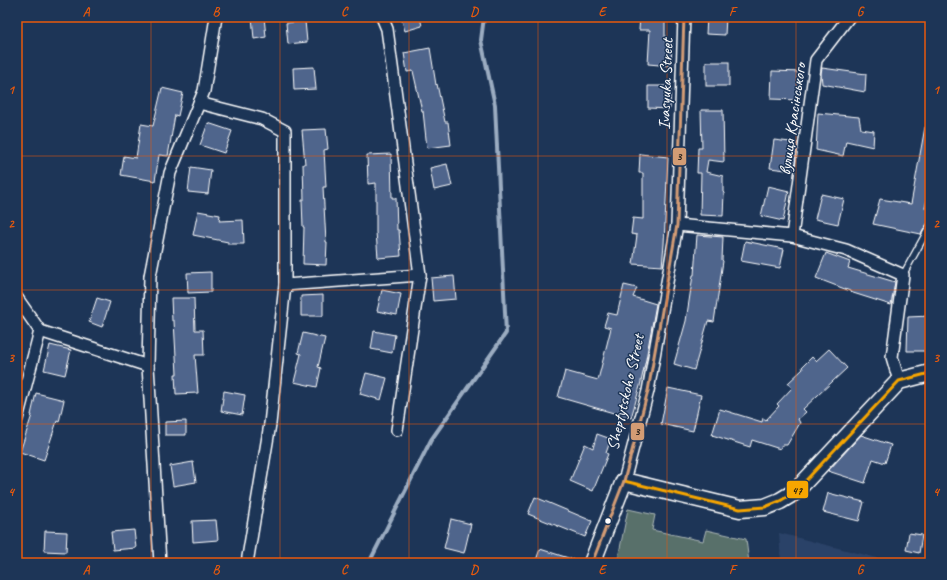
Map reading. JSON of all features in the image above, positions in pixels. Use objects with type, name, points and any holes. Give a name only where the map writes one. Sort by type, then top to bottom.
[{"type":"street","points":[[160,563],[148,366],[150,276],[170,174],[204,91],[216,17]]},
{"type":"street","points":[[382,17],[387,29],[420,275],[397,430]]},
{"type":"street","name":"Ivasyuka Street","points":[[677,225],[684,17]]},
{"type":"street","name":"вулиця Красінського","points":[[792,236],[816,60],[849,17]]},
{"type":"street","points":[[199,103],[262,119],[285,131],[285,285],[270,424],[247,563]]},
{"type":"street","points":[[677,225],[792,236],[846,250],[903,275],[892,357],[899,381]]},
{"type":"street","name":"Sheptytskoho Street","points":[[592,563],[624,481],[648,391],[677,225]]},
{"type":"street","points":[[285,285],[420,275]]},
{"type":"street","points":[[17,298],[40,332],[148,366]]},
{"type":"street","points":[[17,419],[40,332]]},
{"type":"street","points":[[624,481],[740,508],[765,507],[780,501],[795,492],[899,381],[930,373]]},
{"type":"lane","points":[[903,275],[930,226]]},
{"type":"shaded area","points":[[779,533],[897,563],[781,563]]},
{"type":"green space","points":[[628,509],[655,515],[652,530],[703,541],[706,530],[746,539],[749,563],[617,563]]},
{"type":"building","points":[[252,17],[264,17],[266,37],[254,39]]},
{"type":"building","points":[[401,17],[420,17],[422,26],[405,31]]},
{"type":"building","points":[[640,17],[665,17],[665,42],[672,43],[671,66],[648,64],[650,30],[639,30]]},
{"type":"building","points":[[707,17],[726,17],[725,35],[706,34]]},
{"type":"building","points":[[305,21],[307,42],[288,44],[286,23]]},
{"type":"building","points":[[430,48],[436,85],[437,84],[445,122],[448,122],[451,145],[427,148],[423,111],[413,71],[407,72],[404,53]]},
{"type":"building","points":[[706,62],[729,62],[729,86],[706,86]]},
{"type":"building","points":[[314,67],[316,89],[294,90],[293,68]]},
{"type":"building","points":[[822,68],[866,74],[865,92],[822,84]]},
{"type":"building","points":[[772,71],[801,72],[799,100],[771,99]]},
{"type":"building","points":[[648,86],[671,86],[670,109],[648,108]]},
{"type":"building","points":[[162,88],[183,93],[178,116],[175,115],[168,156],[159,155],[155,181],[121,175],[124,156],[136,158],[141,124],[153,126]]},
{"type":"building","points":[[701,110],[723,110],[724,162],[708,160],[706,172],[723,176],[723,216],[700,215],[701,173],[697,173],[698,148],[702,148]]},
{"type":"building","points":[[818,113],[859,117],[861,129],[874,131],[873,147],[846,141],[843,156],[816,150]]},
{"type":"building","points":[[208,123],[232,131],[224,153],[200,145]]},
{"type":"building","points":[[925,127],[930,128],[930,186],[925,208],[930,208],[930,222],[921,234],[873,224],[880,199],[911,204]]},
{"type":"building","points":[[326,129],[328,149],[324,150],[326,187],[323,187],[327,242],[326,265],[303,264],[304,227],[302,200],[304,200],[303,164],[305,164],[302,130]]},
{"type":"building","points":[[774,140],[798,143],[794,171],[770,168]]},
{"type":"building","points":[[391,154],[392,198],[396,198],[397,230],[399,230],[401,256],[378,258],[376,232],[376,183],[368,184],[367,155]]},
{"type":"building","points":[[640,154],[668,157],[662,266],[633,264],[637,235],[631,234],[633,218],[643,219],[643,173],[639,173]]},
{"type":"building","points":[[447,164],[452,186],[434,190],[430,168]]},
{"type":"building","points":[[191,167],[211,170],[208,194],[188,192]]},
{"type":"building","points":[[768,186],[789,191],[783,221],[761,216]]},
{"type":"building","points":[[821,194],[844,199],[838,224],[815,219]]},
{"type":"building","points":[[198,211],[220,215],[219,221],[243,220],[244,244],[228,244],[228,242],[193,235]]},
{"type":"building","points":[[697,235],[723,237],[723,261],[714,322],[708,321],[694,370],[674,364],[686,321],[694,275]]},
{"type":"building","points":[[745,241],[784,249],[780,268],[741,261]]},
{"type":"building","points":[[826,253],[850,262],[848,268],[895,282],[891,305],[850,292],[816,278]]},
{"type":"building","points":[[211,272],[211,292],[188,293],[187,273]]},
{"type":"building","points":[[454,276],[456,299],[433,301],[431,278]]},
{"type":"building","points":[[624,285],[637,288],[633,297],[656,304],[646,359],[631,418],[558,397],[565,371],[598,380],[611,328],[604,326],[608,313],[617,315]]},
{"type":"building","points":[[382,290],[401,294],[397,315],[377,311]]},
{"type":"building","points":[[323,295],[323,316],[301,316],[301,296]]},
{"type":"building","points":[[97,298],[110,302],[102,327],[89,322]]},
{"type":"building","points":[[171,298],[194,298],[195,330],[203,330],[204,355],[195,355],[198,393],[176,394],[175,374],[177,374]]},
{"type":"building","points":[[930,316],[930,351],[907,351],[908,317]]},
{"type":"building","points":[[374,331],[395,335],[392,353],[371,349]]},
{"type":"building","points":[[303,333],[325,338],[318,367],[321,368],[317,387],[294,382],[301,354],[298,353]]},
{"type":"building","points":[[50,345],[71,350],[65,375],[44,370]]},
{"type":"building","points":[[829,349],[847,368],[803,409],[806,412],[798,419],[800,423],[787,445],[782,445],[780,449],[752,440],[750,447],[712,435],[720,409],[762,422],[763,418],[766,420],[779,406],[777,404],[792,388],[788,383],[803,369],[802,367],[812,357],[816,361]]},
{"type":"building","points":[[366,373],[387,378],[381,400],[360,394]]},
{"type":"building","points":[[668,388],[701,395],[693,431],[661,424]]},
{"type":"building","points":[[224,391],[245,395],[242,415],[221,411]]},
{"type":"building","points":[[36,393],[64,400],[59,422],[57,421],[44,460],[20,452],[32,415]]},
{"type":"building","points":[[186,421],[186,435],[165,435],[165,422]]},
{"type":"building","points":[[597,434],[611,439],[606,453],[608,454],[593,491],[570,481],[585,444],[593,448]]},
{"type":"building","points":[[861,435],[891,445],[885,463],[873,459],[865,483],[828,471]]},
{"type":"building","points":[[193,462],[196,482],[173,486],[170,466]]},
{"type":"building","points":[[828,493],[864,502],[859,521],[823,512]]},
{"type":"building","points":[[535,497],[592,521],[585,537],[528,514]]},
{"type":"building","points":[[451,519],[471,524],[464,553],[444,548]]},
{"type":"building","points":[[216,520],[218,540],[193,542],[192,521]]},
{"type":"building","points":[[134,530],[136,548],[113,550],[111,532]]},
{"type":"building","points":[[45,531],[67,532],[66,552],[44,551]]},
{"type":"building","points":[[909,533],[922,535],[919,553],[906,550]]},
{"type":"building","points":[[540,549],[578,561],[578,563],[535,563]]},
{"type":"waterway","points":[[369,563],[431,440],[506,333],[495,105],[481,40],[484,17]]},
{"type":"transit line","name":"3","points":[[592,563],[624,481],[648,391],[677,225],[684,17]]},
{"type":"transit line","name":"47","points":[[624,481],[740,509],[765,507],[780,501],[795,492],[899,381],[930,373]]}]
